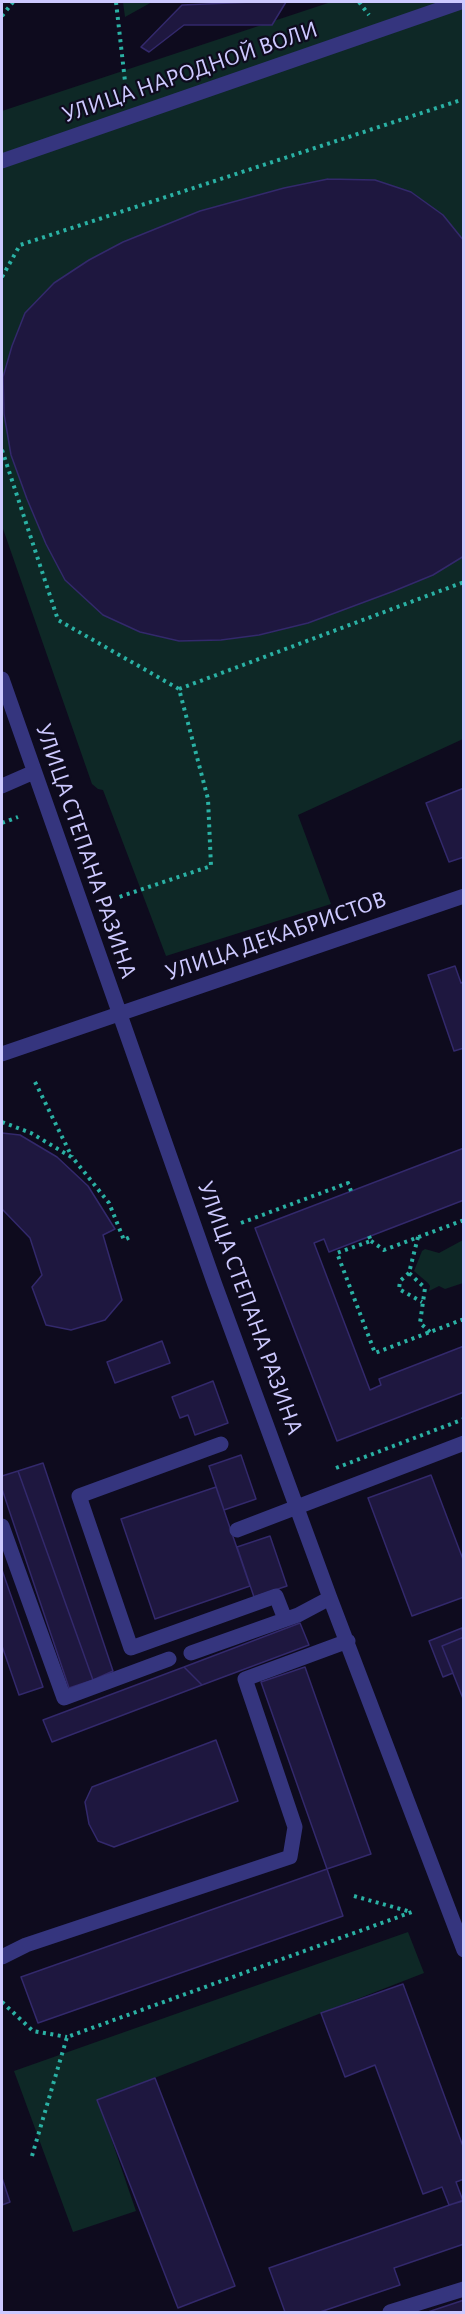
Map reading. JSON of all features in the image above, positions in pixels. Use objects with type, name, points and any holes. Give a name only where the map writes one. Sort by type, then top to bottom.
[{"type":"street","name":"УЛИЦА НАРОДНОЙ ВОЛИ","points":[[2,161],[460,2]]},
{"type":"street","name":"УЛИЦА СТЕПАНА РАЗИНА","points":[[2,680],[5,702],[34,772],[215,1285],[330,1598],[460,1927],[464,1950]]},
{"type":"street","points":[[2,786],[34,772]]},
{"type":"street","name":"УЛИЦА ДЕКАБРИСТОВ","points":[[2,1054],[464,896]]},
{"type":"street","points":[[237,1530],[464,1443]]},
{"type":"street","points":[[221,1444],[79,1496],[131,1648],[276,1596],[285,1620]]},
{"type":"street","points":[[2,1526],[64,1698],[169,1659]]},
{"type":"street","points":[[191,1653],[285,1620],[330,1598]]},
{"type":"street","points":[[2,1957],[26,1945],[290,1857],[295,1827],[245,1679],[348,1641]]},
{"type":"street","points":[[390,2313],[464,2289]]},
{"type":"path","points":[[2,15],[13,2]]},
{"type":"path","points":[[116,2],[130,117]]},
{"type":"path","points":[[2,277],[20,245],[464,99]]},
{"type":"path","points":[[2,450],[58,620],[179,688],[208,800],[211,866],[118,897]]},
{"type":"path","points":[[179,688],[464,582]]},
{"type":"path","points":[[2,823],[18,817]]},
{"type":"path","points":[[35,1082],[73,1158],[109,1203],[124,1240],[130,1237]]},
{"type":"path","points":[[2,1122],[31,1134],[73,1158]]},
{"type":"path","points":[[240,1223],[348,1183],[351,1191]]},
{"type":"path","points":[[464,1220],[384,1250],[370,1238],[337,1253],[375,1353],[464,1319]]},
{"type":"path","points":[[418,1237],[409,1273],[400,1281],[399,1288],[422,1302]]},
{"type":"path","points":[[409,1273],[425,1288],[420,1323],[430,1332]]},
{"type":"path","points":[[336,1468],[464,1419]]},
{"type":"path","points":[[2,2002],[33,2031],[67,2037],[412,1912],[354,1896]]},
{"type":"path","points":[[32,2156],[67,2037]]},
{"type":"green space","points":[[123,2],[152,2],[125,17]]},
{"type":"green space","points":[[331,2],[463,2],[463,739],[298,815],[331,904],[166,956],[103,790],[92,784],[2,526],[2,111]]},
{"type":"green space","points":[[463,1240],[463,1283],[445,1289],[439,1286],[429,1291],[428,1283],[414,1271],[422,1251],[425,1249],[439,1253]]},
{"type":"green space","points":[[408,1932],[424,1973],[98,2100],[136,2211],[73,2232],[14,2071]]},
{"type":"building","points":[[286,2],[272,25],[184,25],[149,52],[141,47],[182,5]]},
{"type":"building","points":[[328,179],[375,180],[411,192],[443,215],[464,241],[464,556],[433,575],[394,591],[308,623],[259,635],[221,640],[179,641],[140,632],[103,615],[65,580],[46,544],[11,455],[4,414],[3,377],[25,313],[54,283],[89,260],[123,242],[200,211],[284,188]]},
{"type":"building","points":[[464,788],[464,857],[449,862],[426,803]]},
{"type":"building","points":[[455,966],[461,983],[464,982],[464,1048],[454,1051],[428,975]]},
{"type":"building","points":[[2,1133],[20,1135],[57,1157],[88,1186],[115,1229],[103,1235],[122,1300],[105,1320],[71,1330],[46,1325],[32,1287],[42,1275],[30,1238],[2,1209]]},
{"type":"building","points":[[464,1148],[464,1200],[329,1252],[324,1239],[314,1243],[370,1390],[381,1385],[379,1379],[464,1346],[464,1392],[337,1441],[255,1228]]},
{"type":"building","points":[[162,1341],[170,1363],[115,1383],[107,1362]]},
{"type":"building","points":[[213,1381],[228,1423],[195,1435],[188,1415],[180,1418],[172,1397]]},
{"type":"building","points":[[241,1455],[256,1499],[224,1510],[209,1466]]},
{"type":"building","points":[[43,1463],[113,1671],[93,1680],[18,1471]]},
{"type":"building","points":[[18,1471],[93,1680],[69,1688],[2,1489],[2,1476]]},
{"type":"building","points":[[431,1475],[464,1562],[464,1597],[412,1616],[368,1498]]},
{"type":"building","points":[[216,1487],[250,1586],[155,1619],[121,1519]]},
{"type":"building","points":[[270,1536],[287,1586],[254,1597],[237,1547]]},
{"type":"building","points":[[2,1570],[43,1687],[19,1695],[2,1646]]},
{"type":"building","points":[[300,1623],[309,1645],[202,1685],[184,1667]]},
{"type":"building","points":[[462,1628],[464,1637],[442,1646],[453,1673],[443,1677],[429,1641]]},
{"type":"building","points":[[464,1637],[464,1701],[442,1646]]},
{"type":"building","points":[[184,1667],[202,1685],[52,1742],[43,1720]]},
{"type":"building","points":[[305,1667],[371,1854],[327,1869],[261,1682]]},
{"type":"building","points":[[216,1740],[238,1801],[114,1847],[98,1841],[89,1824],[85,1802],[92,1787]]},
{"type":"building","points":[[327,1869],[343,1916],[38,2023],[21,1977]]},
{"type":"building","points":[[403,1984],[464,2149],[464,2179],[456,2182],[463,2201],[449,2205],[442,2187],[423,2194],[375,2065],[345,2077],[321,2013]]},
{"type":"building","points":[[155,2078],[235,2286],[178,2308],[97,2100]]},
{"type":"building","points":[[2,2178],[10,2202],[2,2205]]},
{"type":"building","points":[[464,2200],[464,2244],[394,2268],[400,2285],[320,2312],[285,2312],[269,2268]]},
{"type":"building","points":[[464,2300],[464,2312],[428,2312]]}]
